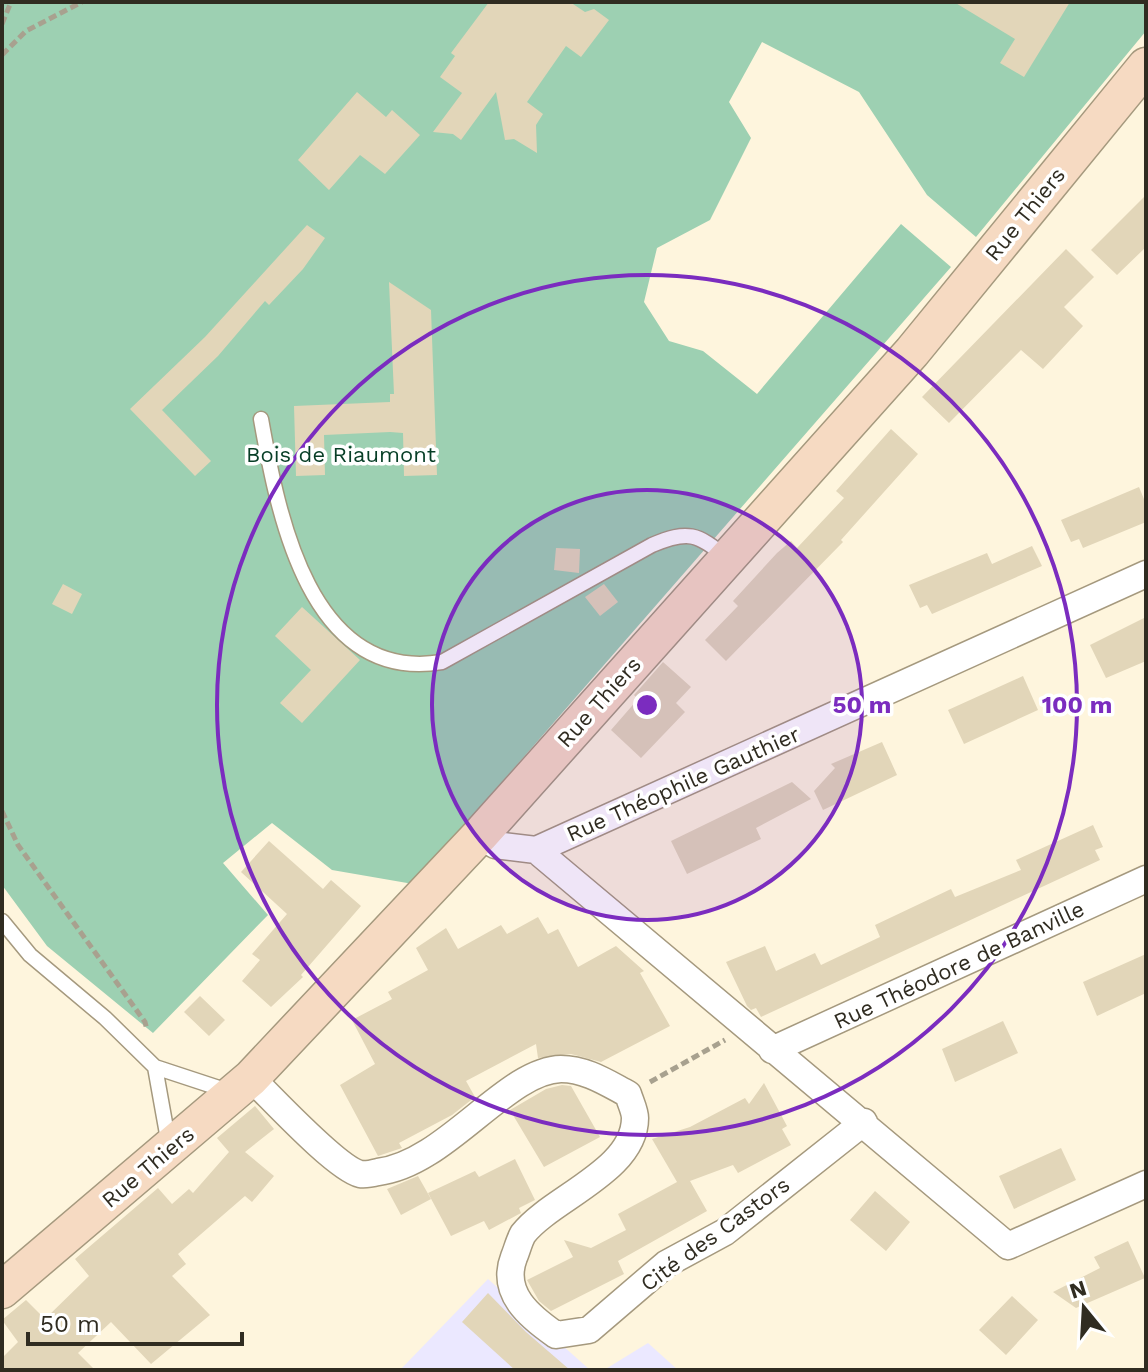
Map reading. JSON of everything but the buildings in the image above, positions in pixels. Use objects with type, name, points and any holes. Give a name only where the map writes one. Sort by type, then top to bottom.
[{"type":"street","name":"Rue Thiers","points":[[2,1290],[243,1085],[480,835],[912,352],[1146,66]]},
{"type":"street","name":"Rue Théophile Gauthier","points":[[536,850],[1146,574]]},
{"type":"street","points":[[480,835],[495,845],[536,850],[772,1050],[864,1122],[1008,1246],[1146,1184]]},
{"type":"street","name":"Rue Théodore de Banville","points":[[772,1050],[1146,879]]},
{"type":"street","points":[[243,1085],[335,1158],[361,1174],[399,1170],[528,1078],[560,1069],[595,1076],[628,1094]]},
{"type":"street","name":"Cité des Castors","points":[[628,1094],[635,1118],[625,1148],[601,1175],[544,1214],[522,1236],[510,1268],[514,1295],[530,1317],[556,1335],[589,1330],[666,1264],[725,1232],[864,1122]]},
{"type":"lane","points":[[261,419],[283,526],[323,612],[360,645],[395,664],[417,666],[442,662],[652,545],[678,534],[703,538],[727,558]]},
{"type":"lane","points":[[2,921],[30,955],[105,1018],[155,1067],[243,1085]]},
{"type":"lane","points":[[155,1067],[170,1148]]},
{"type":"path","points":[[2,24],[11,2]]},
{"type":"path","points":[[2,55],[26,31],[82,2]]},
{"type":"path","points":[[2,811],[18,845],[145,1022],[155,1067]]},
{"type":"path","points":[[628,1094],[747,1027]]},
{"type":"shaded area","points":[[488,1279],[590,1370],[400,1370]]},
{"type":"shaded area","points":[[648,1343],[678,1370],[604,1370]]},
{"type":"green space","name":"Bois de Riaumont","points":[[2,2],[1146,2],[1146,31],[976,237],[927,195],[859,92],[762,42],[729,102],[751,138],[710,220],[657,248],[644,302],[669,341],[703,351],[757,394],[901,224],[951,267],[413,884],[332,870],[272,823],[223,863],[268,915],[153,1033],[47,946],[2,885]]}]
